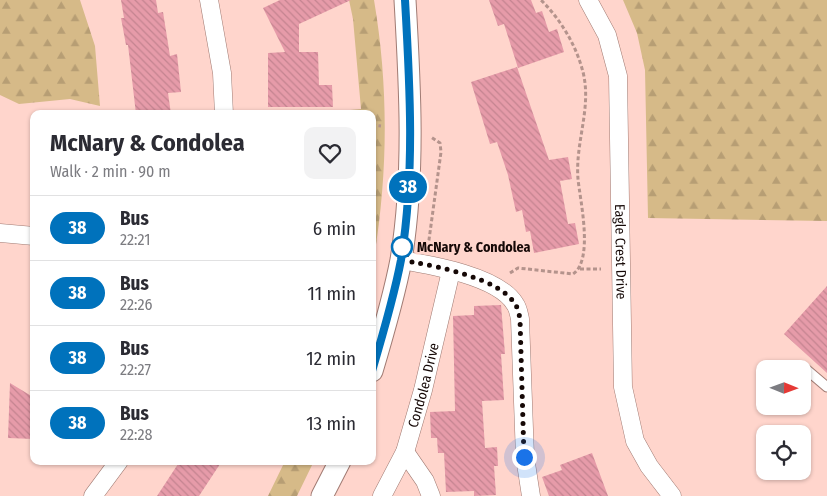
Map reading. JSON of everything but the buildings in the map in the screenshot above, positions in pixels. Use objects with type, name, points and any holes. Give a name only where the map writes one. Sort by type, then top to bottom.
[{"type":"street","points":[[209,0],[222,73],[224,110]]},
{"type":"street","points":[[376,356],[401,260],[410,149],[405,0]]},
{"type":"street","name":"Eagle Crest Drive","points":[[588,0],[607,35],[618,76],[623,387],[635,440],[649,466],[672,496]]},
{"type":"street","points":[[0,233],[30,236]]},
{"type":"street","points":[[401,260],[451,271],[498,288],[515,303],[520,319],[524,457],[531,496]]},
{"type":"street","name":"Condolea Drive","points":[[382,496],[405,452],[423,390],[451,271]]},
{"type":"street","points":[[405,452],[425,481],[431,496]]},
{"type":"street","points":[[93,496],[116,465]]},
{"type":"street","points":[[322,496],[338,465]]},
{"type":"lane","points":[[811,373],[827,387]]},
{"type":"path","points":[[506,277],[518,268],[573,274],[582,264],[584,224],[577,152],[586,86],[574,46],[553,12],[541,0]]},
{"type":"path","points":[[376,125],[381,126]]},
{"type":"path","points":[[424,264],[441,152],[440,143],[430,136]]},
{"type":"green space","points":[[0,0],[80,0],[95,46],[100,106],[70,99],[19,104],[0,95]]},
{"type":"green space","points":[[349,0],[374,0],[382,66],[385,132],[382,198],[376,244],[376,110],[350,110],[361,109],[353,19]]},
{"type":"green space","points":[[623,0],[827,0],[827,221],[648,218],[645,70],[637,33]]},
{"type":"green space","points":[[283,465],[312,465],[297,496],[268,496]]},
{"type":"bus line","name":"38","points":[[376,357],[401,260],[407,205],[410,149],[405,0]]},
{"type":"place","name":"McNary & Condolea","points":[[402,247]]},
{"type":"route","points":[[402,247],[412,262],[451,271],[498,288],[515,303],[520,319],[524,457]]}]
